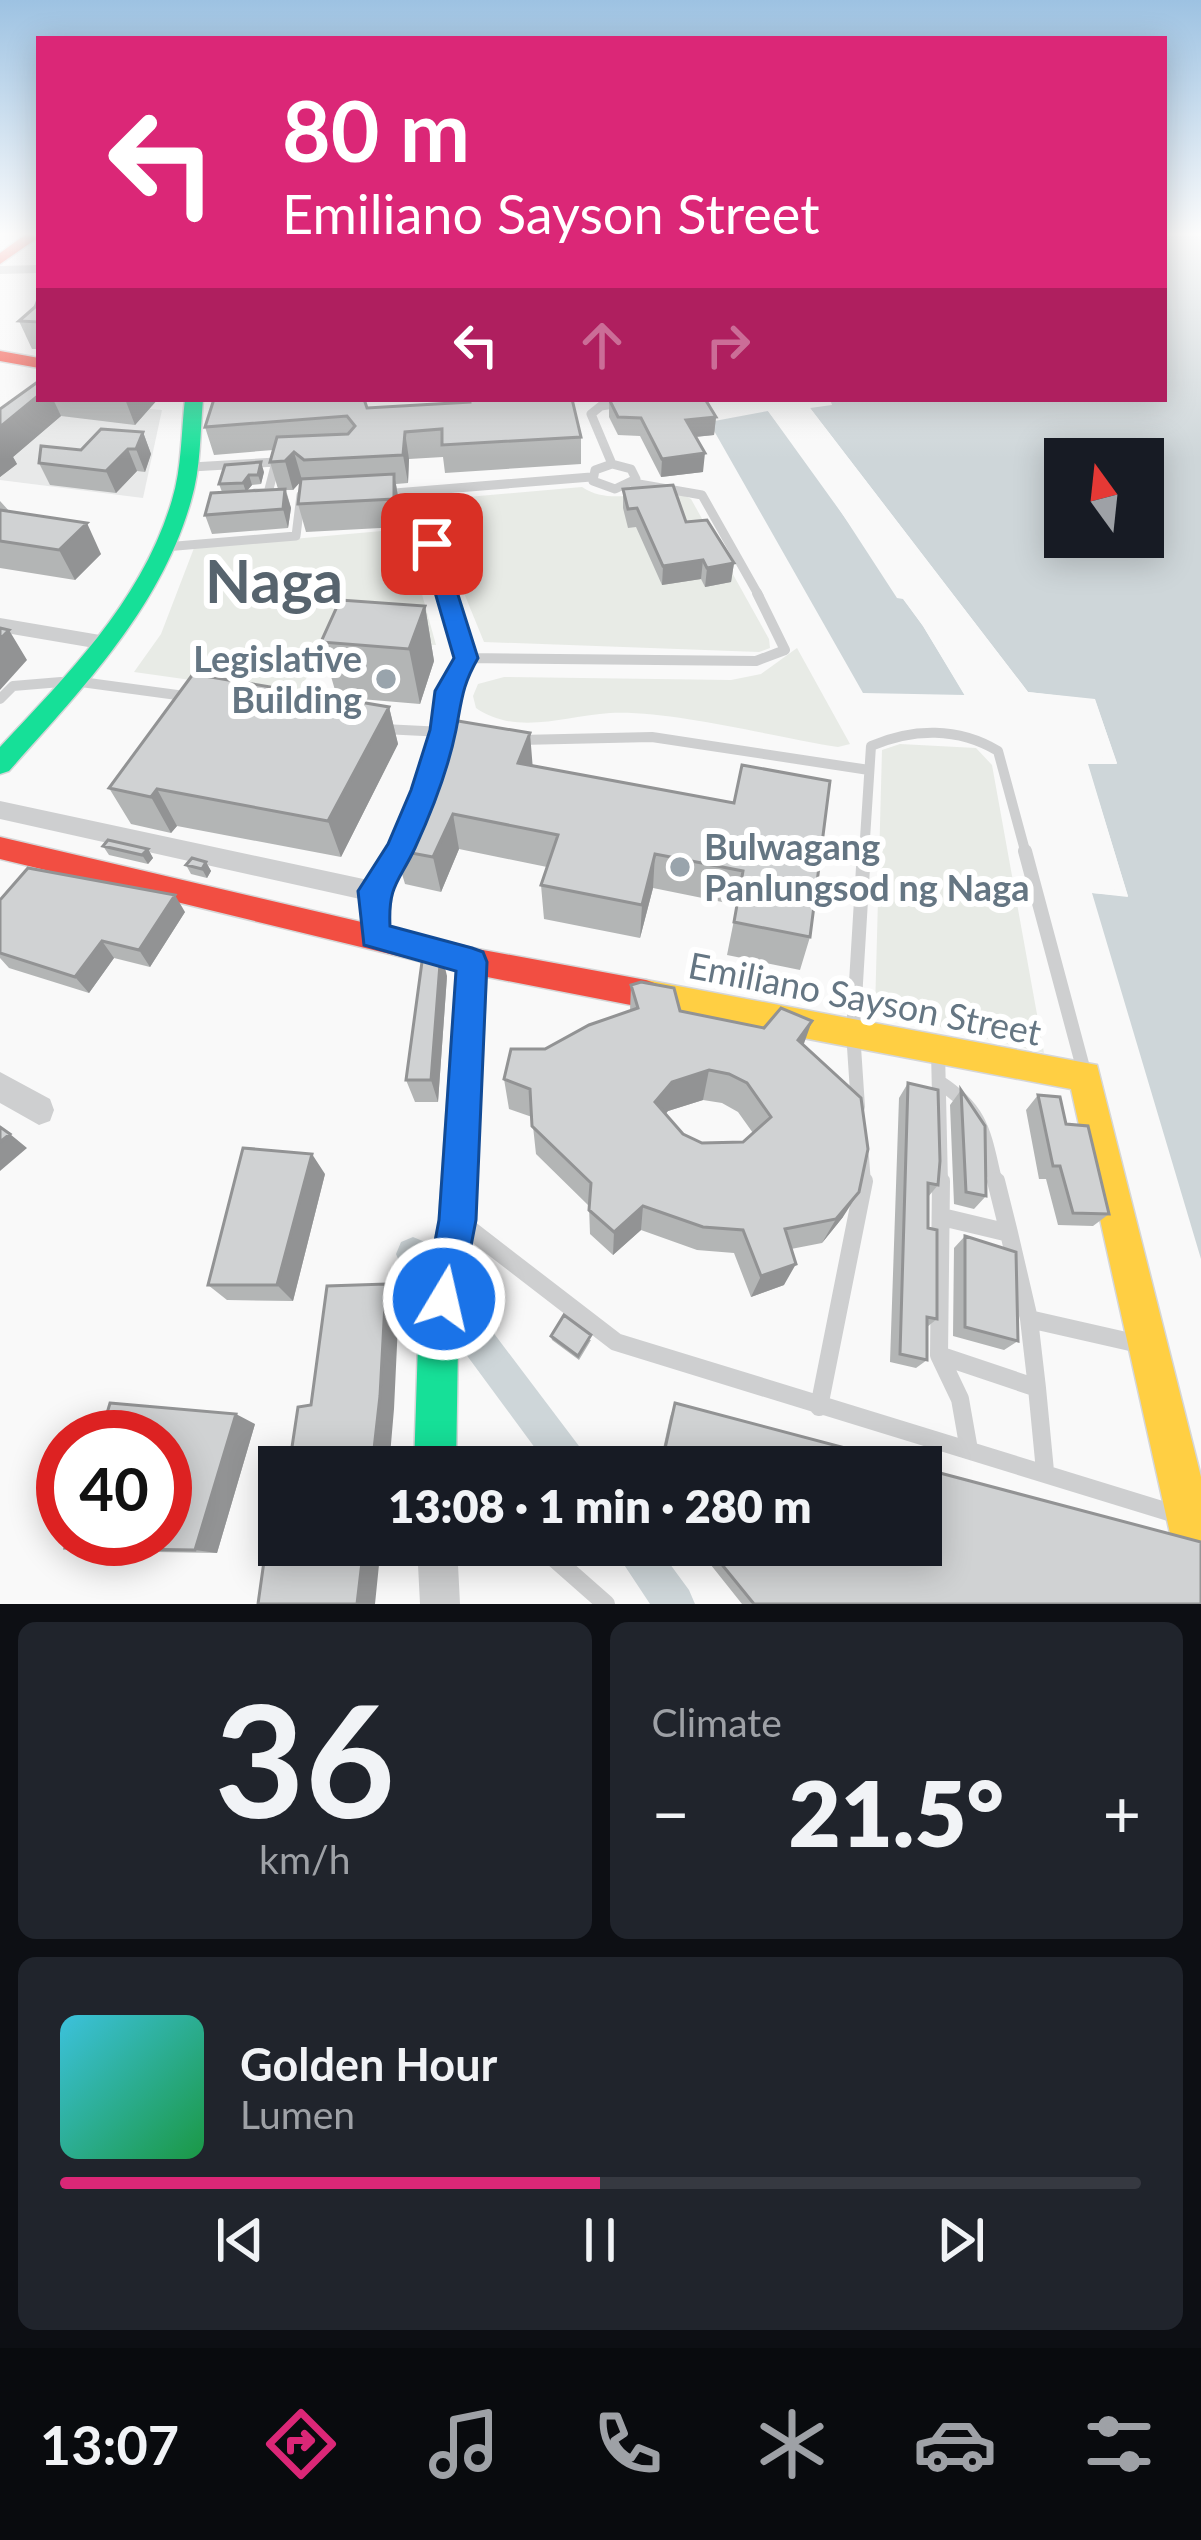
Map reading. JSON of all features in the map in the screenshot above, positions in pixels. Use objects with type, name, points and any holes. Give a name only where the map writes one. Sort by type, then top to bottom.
[{"type":"main road","points":[[0,356],[36,362]]},
{"type":"main road","points":[[0,764],[106,643],[153,573],[192,500],[186,464],[194,402]]},
{"type":"main road","name":"Emiliano Sayson Street","points":[[0,848],[472,962],[1085,1076]]},
{"type":"main road","points":[[436,1446],[440,1339],[448,1260],[458,1220],[472,962]]},
{"type":"main road","points":[[1085,1076],[1201,1569]]},
{"type":"street","points":[[0,625],[106,643]]},
{"type":"street","points":[[0,810],[373,891],[375,935]]},
{"type":"street","points":[[0,1086],[39,1110]]},
{"type":"street","points":[[438,1566],[440,1604]]},
{"type":"lane","points":[[612,464],[591,414],[601,406],[626,402]]},
{"type":"lane","points":[[186,464],[290,456]]},
{"type":"lane","points":[[186,464],[276,462],[268,493],[243,498],[301,494],[316,498]]},
{"type":"lane","points":[[591,477],[600,467],[612,464],[635,472],[633,483]]},
{"type":"lane","points":[[379,494],[591,477],[608,488],[633,483],[656,490],[690,489],[702,495],[784,640],[785,650],[756,661],[466,658]]},
{"type":"lane","points":[[417,810],[443,730],[448,691],[466,658],[432,544],[422,492]]},
{"type":"lane","points":[[164,547],[296,536],[301,494]]},
{"type":"lane","points":[[0,699],[13,686],[74,681],[210,700]]},
{"type":"lane","points":[[374,728],[483,736]]},
{"type":"lane","points":[[860,1121],[853,1032],[871,746],[893,734],[980,739],[998,751],[1085,1076]]},
{"type":"lane","points":[[503,738],[543,744],[619,736],[750,750],[869,770]]},
{"type":"lane","points":[[373,891],[409,829]]},
{"type":"lane","points":[[938,1050],[939,1354],[960,1399],[969,1450]]},
{"type":"lane","points":[[939,1082],[965,1099],[980,1119],[1028,1319],[1046,1471]]},
{"type":"lane","points":[[820,1407],[864,1186],[861,1142]]},
{"type":"lane","points":[[942,1217],[1009,1233]]},
{"type":"lane","points":[[458,1220],[616,1342],[1188,1518]]},
{"type":"lane","points":[[1028,1319],[1145,1345]]},
{"type":"lane","points":[[939,1354],[1037,1388]]},
{"type":"lane","points":[[563,1566],[606,1604]]},
{"type":"shaded area","points":[[1167,309],[1201,309],[1201,1259],[1092,893],[1128,896],[1087,763],[1117,763],[1095,700],[1028,692],[810,408],[831,402],[1167,402]]},
{"type":"shaded area","points":[[45,402],[162,410],[143,498],[0,480],[0,439]]},
{"type":"shaded area","points":[[768,411],[923,626],[965,695],[863,693],[709,422]]},
{"type":"shaded area","points":[[582,487],[609,496],[665,493],[691,499],[770,648],[759,652],[484,642],[437,527],[433,500]]},
{"type":"shaded area","points":[[404,529],[436,645],[330,640],[296,695],[134,672],[161,634],[194,548]]},
{"type":"shaded area","points":[[797,648],[850,744],[838,747],[635,713],[507,721],[476,708],[473,696],[478,684],[504,677],[731,680],[761,674]]},
{"type":"shaded area","points":[[900,744],[976,748],[992,765],[1044,1053],[875,1011],[882,750]]},
{"type":"pier","points":[[804,408],[810,408],[1028,692],[1095,699],[1117,764],[1088,764],[1128,897],[1092,893],[1091,887],[1120,890],[1081,764],[1086,757],[1109,758],[1090,705],[1024,696]]},
{"type":"pier","points":[[775,410],[823,472],[901,593],[928,623],[970,692],[968,701],[923,626],[903,599],[897,598],[817,475],[768,411]]},
{"type":"building","points":[[33,309],[36,309],[36,322],[19,321]]},
{"type":"building","points":[[36,383],[36,397],[0,427],[0,409]]},
{"type":"building","points":[[213,402],[365,402],[367,408],[573,402],[581,437],[442,445],[442,429],[405,432],[403,455],[304,460],[294,452],[285,461],[270,462],[277,437],[348,434],[355,426],[347,416],[205,427]]},
{"type":"building","points":[[610,402],[707,402],[716,417],[686,420],[705,453],[662,459],[641,418],[618,417]]},
{"type":"building","points":[[101,429],[143,432],[136,449],[128,449],[106,471],[39,463],[41,446],[81,450]]},
{"type":"building","points":[[261,462],[258,475],[249,475],[243,483],[219,484],[225,465]]},
{"type":"building","points":[[394,474],[394,499],[298,504],[301,479]]},
{"type":"building","points":[[673,485],[686,522],[707,520],[734,563],[707,568],[703,560],[663,566],[637,508],[628,509],[623,489]]},
{"type":"building","points":[[285,489],[283,509],[205,515],[211,493]]},
{"type":"building","points":[[0,510],[87,523],[59,550],[0,541]]},
{"type":"building","points":[[340,600],[425,606],[409,649],[321,642]]},
{"type":"building","points":[[193,674],[389,707],[328,821],[157,789],[151,797],[109,788]]},
{"type":"building","points":[[458,721],[530,733],[518,763],[734,803],[742,765],[830,781],[810,937],[734,922],[743,871],[655,854],[642,905],[541,885],[558,835],[453,814],[433,857],[395,850]]},
{"type":"building","points":[[108,840],[148,849],[142,855],[103,846]]},
{"type":"building","points":[[192,858],[206,862],[202,869],[186,865]]},
{"type":"building","points":[[28,868],[175,895],[139,950],[102,941],[75,977],[0,953],[0,900]]},
{"type":"building","points":[[424,947],[441,951],[431,1080],[406,1080]]},
{"type":"building","points":[[641,982],[674,988],[680,1011],[764,1028],[781,1008],[812,1021],[798,1040],[861,1098],[868,1149],[859,1192],[836,1219],[785,1229],[796,1264],[761,1276],[743,1230],[703,1227],[643,1206],[614,1232],[589,1210],[591,1183],[532,1126],[530,1089],[504,1079],[511,1049],[545,1049],[589,1025],[638,1008],[631,985]],"holes":[[[709,1070],[747,1083],[771,1117],[743,1142],[702,1143],[683,1134],[655,1102],[672,1082]]]},
{"type":"building","points":[[908,1083],[938,1090],[938,1185],[928,1183],[928,1228],[937,1230],[937,1319],[927,1317],[927,1360],[900,1354]]},
{"type":"building","points":[[961,1090],[985,1126],[986,1196],[966,1192]]},
{"type":"building","points":[[1038,1095],[1060,1097],[1066,1124],[1088,1126],[1109,1214],[1073,1213],[1060,1166],[1053,1166]]},
{"type":"building","points":[[243,1148],[312,1154],[277,1285],[208,1285]]},
{"type":"building","points":[[965,1236],[1016,1252],[1018,1341],[965,1327]]},
{"type":"building","points":[[386,1284],[374,1446],[292,1446],[298,1407],[311,1405],[327,1286]]},
{"type":"building","points":[[564,1315],[591,1335],[578,1356],[551,1336]]},
{"type":"building","points":[[110,1403],[190,1410],[108,1410]]},
{"type":"building","points":[[675,1403],[838,1446],[666,1446]]},
{"type":"building","points":[[192,1410],[236,1414],[195,1550]]},
{"type":"building","points":[[942,1474],[1201,1542],[1201,1604],[754,1604],[723,1566],[942,1566]]},
{"type":"building","points":[[263,1566],[362,1566],[357,1604],[258,1604]]},
{"type":"waterway","points":[[413,1254],[556,1446]]},
{"type":"waterway","points":[[647,1566],[675,1604]]},
{"type":"traffic: fast","points":[[0,764],[107,642],[151,575],[182,500],[194,402]]},
{"type":"traffic: fast","points":[[436,1446],[438,1343],[457,1220],[472,961]]},
{"type":"traffic: slow","points":[[646,994],[1085,1076],[1201,1569]]},
{"type":"traffic: jam","points":[[0,356],[36,362]]},
{"type":"traffic: jam","points":[[0,848],[472,961],[646,994]]},
{"type":"place","name":"Legislative Building","points":[[386,679]]},
{"type":"place","name":"Bulwagang Panlungsod ng Naga","points":[[680,867]]},
{"type":"district","name":"Naga","points":[[274,580]]},
{"type":"route","points":[[432,544],[466,658],[448,691],[443,730],[425,790],[400,849],[373,891],[375,935],[472,962],[458,1220],[444,1299]]}]
